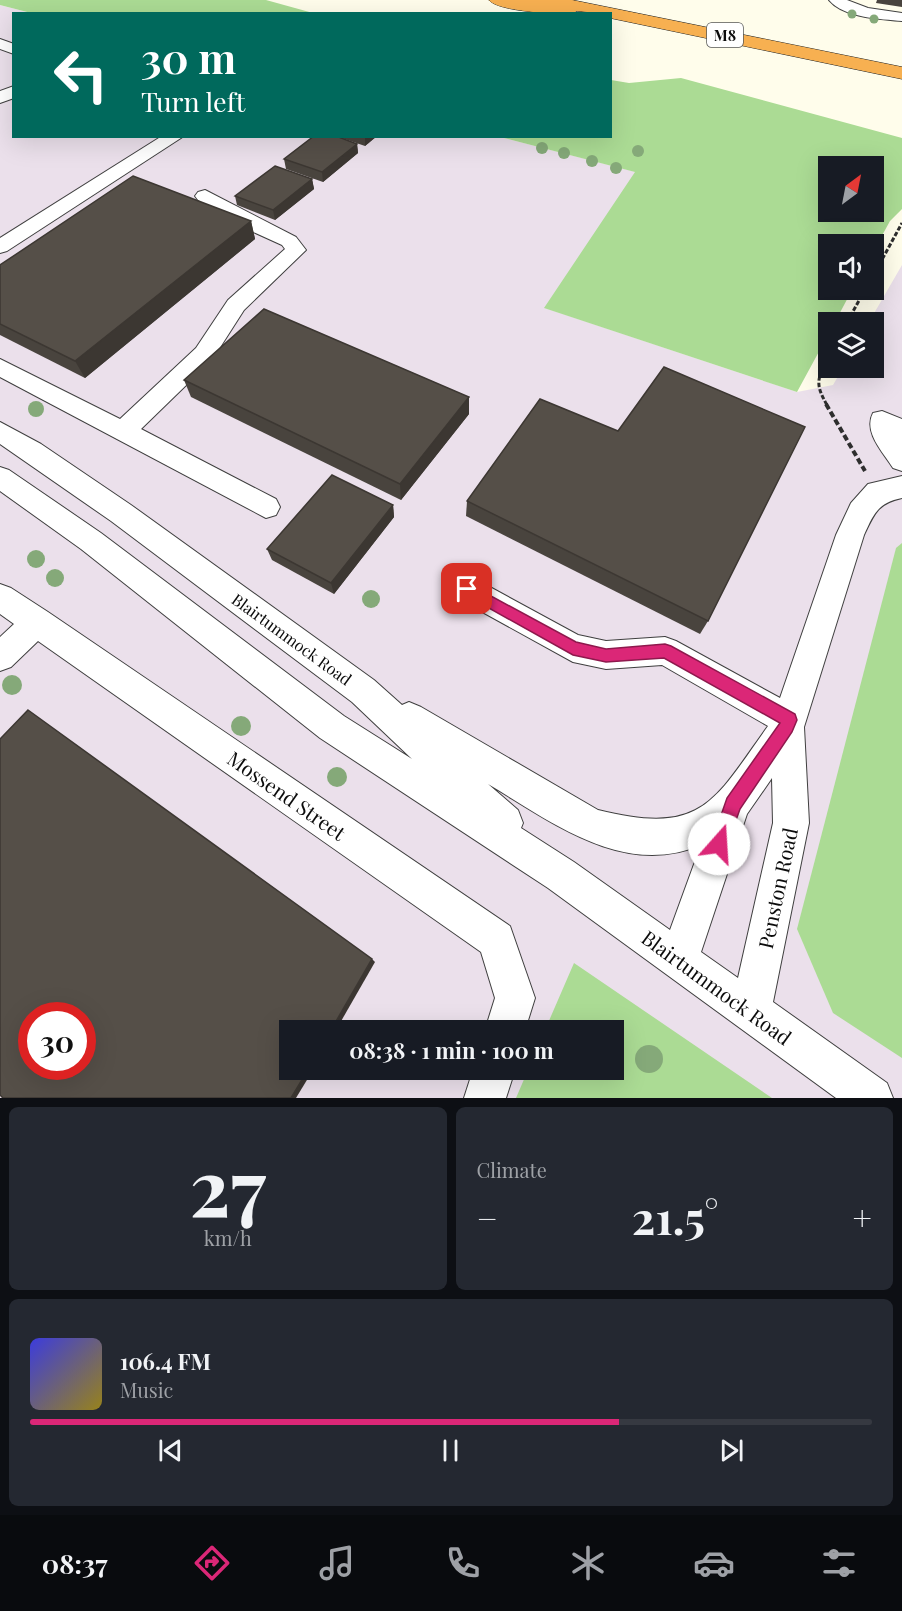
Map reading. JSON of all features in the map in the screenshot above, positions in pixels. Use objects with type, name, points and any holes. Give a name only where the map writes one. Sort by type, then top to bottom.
[{"type":"highway","points":[[497,0],[572,12]]},
{"type":"highway","name":"M8","points":[[547,0],[721,26]]},
{"type":"highway","name":"M8","points":[[628,0],[902,73]]},
{"type":"highway","points":[[612,17],[721,26]]},
{"type":"street","points":[[836,0],[865,12],[902,17]]},
{"type":"street","points":[[0,247],[172,138]]},
{"type":"street","points":[[123,431],[204,354],[236,305],[296,250],[289,241],[258,227],[205,196]]},
{"type":"street","points":[[0,367],[266,507]]},
{"type":"street","points":[[902,438],[895,427],[882,420],[882,429],[902,461]]},
{"type":"street","name":"Blairtummock Road","points":[[0,432],[32,451],[122,513],[363,691],[561,875]]},
{"type":"street","name":"Blairtummock Road","points":[[0,477],[92,541],[332,727],[561,875],[872,1098]]},
{"type":"street","name":"Penston Road","points":[[679,959],[733,804],[788,723],[850,535],[861,511],[890,489]]},
{"type":"street","points":[[467,589],[573,648],[606,656],[665,651],[788,723]]},
{"type":"street","name":"Mossend Street","points":[[0,597],[496,940],[515,998],[508,1020]]},
{"type":"street","points":[[0,657],[37,622]]},
{"type":"street","points":[[363,691],[592,826],[631,836],[668,837],[692,831],[712,822],[733,804]]},
{"type":"street","name":"Penston Road","points":[[751,1011],[791,822],[788,723]]},
{"type":"street","points":[[485,1098],[491,1080]]},
{"type":"path","points":[[884,256],[902,223]]},
{"type":"path","points":[[819,378],[818,389],[890,489]]},
{"type":"shaded area","points":[[0,5],[27,12],[12,12],[12,138],[504,138],[636,172],[545,308],[797,392],[833,385],[837,378],[884,378],[884,312],[875,312],[884,300],[902,265],[902,1098],[0,1098]]},
{"type":"green space","points":[[0,0],[266,0],[309,12],[27,12],[0,5]]},
{"type":"green space","points":[[681,78],[902,138],[902,209],[890,221],[883,234],[818,234],[818,300],[847,300],[840,312],[818,312],[818,353],[797,392],[544,308],[635,172],[504,138],[612,138],[612,80],[629,83]]},
{"type":"green space","points":[[902,543],[902,1058],[833,1013],[797,929],[896,548]]},
{"type":"green space","points":[[574,963],[772,1098],[516,1098],[524,1080],[624,1080],[624,1020],[549,1020]]},
{"type":"building","points":[[311,138],[341,138],[357,144],[322,172],[284,159]]},
{"type":"building","points":[[275,166],[312,179],[273,210],[235,196]]},
{"type":"building","points":[[133,176],[251,221],[75,361],[0,324],[0,265]]},
{"type":"building","points":[[264,309],[469,397],[400,484],[184,380]]},
{"type":"building","points":[[664,367],[805,427],[708,621],[467,501],[540,399],[618,431]]},
{"type":"building","points":[[332,475],[393,505],[331,583],[267,549]]},
{"type":"building","points":[[28,710],[372,959],[337,1020],[279,1020],[279,1080],[302,1080],[291,1098],[3,1098],[0,1095],[0,739]]},
{"type":"route","points":[[467,589],[573,648],[606,656],[665,651],[789,720],[787,727],[733,804],[719,844]]}]
